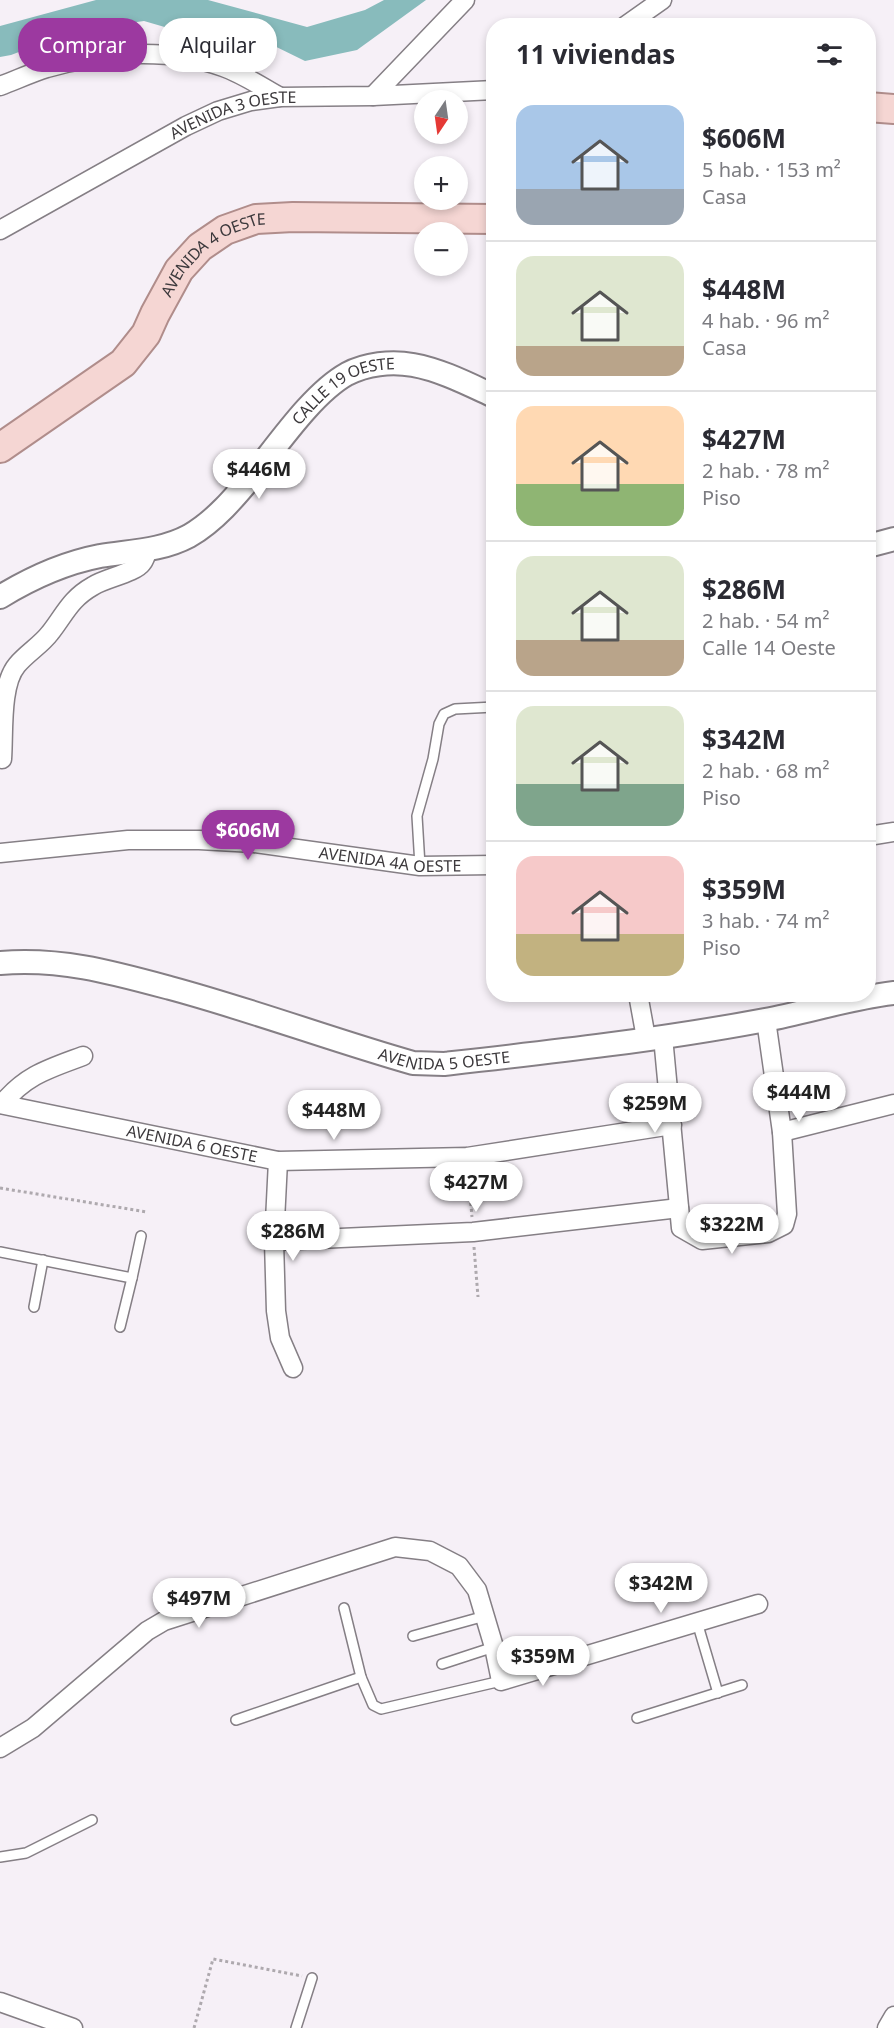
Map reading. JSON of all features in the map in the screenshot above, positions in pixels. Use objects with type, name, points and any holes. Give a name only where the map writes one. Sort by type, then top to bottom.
[{"type":"main road","points":[[876,108],[894,110]]},
{"type":"main road","name":"AVENIDA 4 OESTE","points":[[0,448],[123,363],[146,334],[179,270],[200,247],[225,230],[256,219],[293,217],[486,219]]},
{"type":"street","points":[[373,96],[465,0]]},
{"type":"street","points":[[636,18],[662,0]]},
{"type":"street","points":[[0,86],[47,68],[92,58],[149,54],[192,58],[225,68],[280,97]]},
{"type":"street","name":"AVENIDA 3 OESTE","points":[[0,230],[186,126],[218,111],[251,101],[280,97],[373,96],[486,90]]},
{"type":"street","name":"CALLE 19 OESTE","points":[[0,597],[46,572],[99,556],[148,550],[178,542],[190,535],[230,503],[319,397],[345,375],[357,369],[383,364],[414,365],[486,393]]},
{"type":"street","points":[[876,544],[894,539]]},
{"type":"street","points":[[2,759],[6,692],[17,665],[44,642],[67,607],[79,595],[93,585],[142,564],[148,550]]},
{"type":"street","points":[[876,835],[894,832]]},
{"type":"street","name":"AVENIDA 4A OESTE","points":[[0,853],[129,840],[199,840],[254,843],[420,866],[486,865]]},
{"type":"street","name":"AVENIDA 5 OESTE","points":[[0,963],[60,962],[96,968],[210,999],[413,1063],[453,1063],[654,1038],[766,1020],[842,1002]]},
{"type":"street","name":"AVENIDA 5 OESTE","points":[[876,995],[894,993]]},
{"type":"street","points":[[641,1002],[654,1038],[672,1125],[681,1228],[702,1240],[768,1233],[784,1225],[787,1214],[782,1132],[766,1020]]},
{"type":"street","points":[[1,1104],[15,1088],[29,1078],[83,1056]]},
{"type":"street","name":"AVENIDA 6 OESTE","points":[[1,1104],[278,1161],[467,1157],[672,1125]]},
{"type":"street","points":[[782,1132],[894,1104]]},
{"type":"street","points":[[278,1161],[274,1241],[278,1320],[280,1338],[293,1368]]},
{"type":"street","points":[[274,1241],[473,1232],[679,1208]]},
{"type":"street","points":[[0,1748],[33,1728],[147,1631],[164,1622],[395,1547],[430,1551],[459,1566],[477,1590],[501,1680],[758,1604]]},
{"type":"street","points":[[0,2002],[73,2028]]},
{"type":"street","points":[[887,2028],[894,2016]]},
{"type":"lane","points":[[420,866],[417,816],[434,759],[439,724],[444,714],[455,709],[486,707]]},
{"type":"lane","points":[[120,1327],[141,1236]]},
{"type":"lane","points":[[0,1252],[132,1278]]},
{"type":"lane","points":[[34,1307],[43,1260]]},
{"type":"lane","points":[[344,1608],[361,1677],[373,1705],[381,1709],[501,1680]]},
{"type":"lane","points":[[413,1636],[485,1616]]},
{"type":"lane","points":[[698,1622],[718,1693]]},
{"type":"lane","points":[[442,1664],[494,1647]]},
{"type":"lane","points":[[236,1720],[361,1677]]},
{"type":"lane","points":[[637,1718],[742,1685]]},
{"type":"lane","points":[[0,1857],[26,1853],[92,1820]]},
{"type":"lane","points":[[296,2028],[312,1978]]},
{"type":"path","points":[[0,1188],[147,1212]]},
{"type":"path","points":[[194,2028],[213,1959],[312,1978]]},
{"type":"water","points":[[96,0],[208,0],[274,18],[159,18],[159,25],[147,22],[147,18],[30,18]]},
{"type":"water","points":[[384,0],[426,0],[357,50],[305,61],[277,47],[277,19],[307,27],[365,10]]},
{"type":"water","points":[[18,21],[18,52],[0,57],[0,26]]}]
